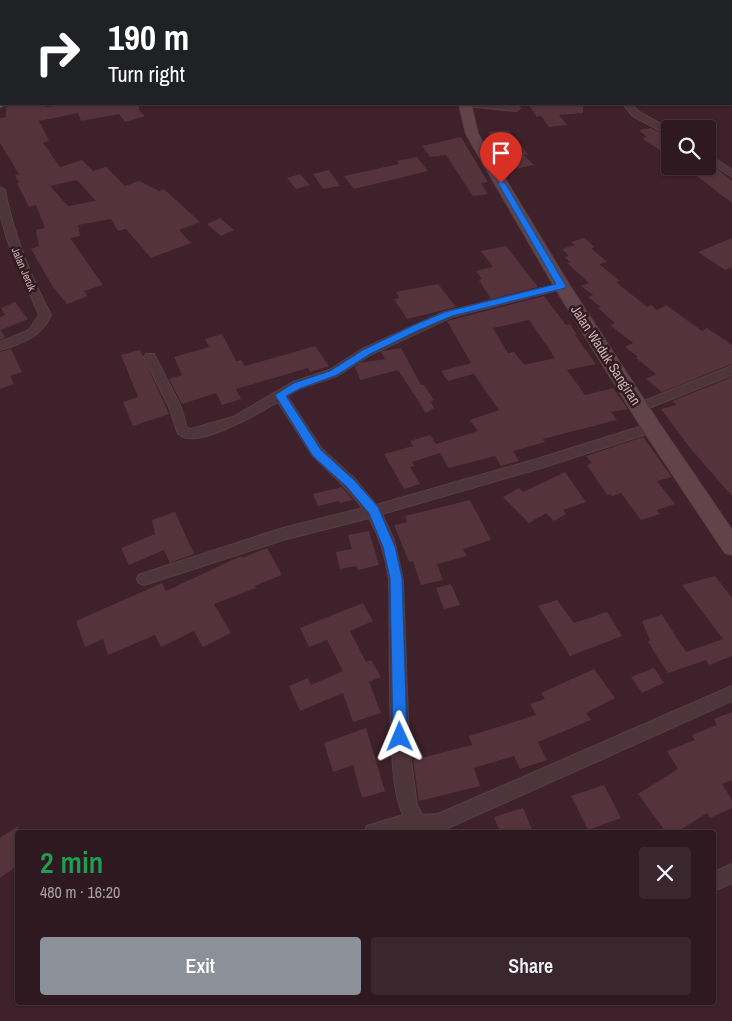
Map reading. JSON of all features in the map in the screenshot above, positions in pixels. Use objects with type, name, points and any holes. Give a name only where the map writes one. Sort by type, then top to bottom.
[{"type":"street","name":"Jalan Waduk Sangiran","points":[[465,105],[472,134],[562,286],[652,428],[732,547]]},
{"type":"street","points":[[478,105],[516,108]]},
{"type":"street","points":[[628,105],[636,114],[661,128]]},
{"type":"street","points":[[716,163],[732,174]]},
{"type":"street","name":"Jalan Jeruk","points":[[0,190],[9,230],[25,274],[45,315],[35,332],[0,346]]},
{"type":"street","points":[[150,357],[175,408],[182,431],[190,434],[237,420],[297,385],[334,373],[366,352],[448,314],[562,286]]},
{"type":"street","points":[[640,407],[732,370]]},
{"type":"street","points":[[280,395],[317,453],[351,484],[374,510],[389,547],[396,578],[402,764],[405,801],[409,814],[415,821],[421,824],[439,823],[732,693]]},
{"type":"street","points":[[144,579],[282,534],[541,463],[652,428]]},
{"type":"street","points":[[381,830],[415,821]]},
{"type":"street","points":[[716,881],[732,873]]},
{"type":"building","points":[[11,105],[45,105],[46,107],[57,105],[139,105],[139,110],[145,116],[125,122],[119,114],[81,121],[78,113],[39,121],[49,141],[43,143],[60,167],[82,160],[93,171],[106,167],[125,186],[139,181],[159,191],[164,189],[200,222],[179,230],[191,243],[151,258],[126,229],[118,231],[111,219],[78,225],[80,236],[70,238],[103,285],[84,291],[88,296],[67,304],[53,287],[31,249],[39,246],[36,230],[45,228],[36,205],[29,207],[17,183],[19,183],[15,175],[19,174],[0,143],[0,118],[6,117],[6,107]],"holes":[[[77,180],[96,201],[68,206],[50,186]]]},
{"type":"building","points":[[529,105],[583,105],[583,113],[559,115],[567,125],[549,127],[541,116],[537,117]]},
{"type":"building","points":[[651,128],[661,133],[661,151],[642,139],[647,137],[639,130]]},
{"type":"building","points":[[509,131],[528,154],[524,155],[534,165],[515,169],[488,132]]},
{"type":"building","points":[[461,137],[488,182],[481,183],[488,194],[473,196],[446,155],[430,157],[422,146]]},
{"type":"building","points":[[417,157],[428,171],[354,189],[344,176],[399,164],[397,161]]},
{"type":"building","points":[[716,168],[732,181],[732,203],[696,175],[716,175]]},
{"type":"building","points":[[329,170],[340,186],[323,189],[313,174]]},
{"type":"building","points":[[300,174],[310,185],[296,189],[287,178]]},
{"type":"building","points":[[220,218],[234,230],[221,236],[207,224]]},
{"type":"building","points":[[584,238],[595,247],[591,248],[607,262],[599,264],[620,281],[616,282],[647,307],[651,305],[657,310],[666,305],[702,331],[707,328],[732,345],[732,364],[662,392],[646,379],[656,374],[625,347],[633,343],[610,325],[615,323],[598,308],[601,307],[588,297],[593,295],[581,286],[589,283],[567,263],[570,262],[565,257],[569,256],[562,249],[575,245],[571,242]]},
{"type":"building","points":[[732,238],[732,267],[725,270],[698,252]]},
{"type":"building","points":[[506,246],[538,287],[491,299],[479,280],[482,279],[476,271],[493,267],[481,251]]},
{"type":"building","points":[[438,284],[456,307],[407,319],[394,299],[399,298],[396,292]]},
{"type":"building","points":[[544,296],[566,325],[570,324],[577,335],[575,335],[596,364],[567,370],[585,395],[613,388],[628,409],[611,412],[617,420],[543,439],[545,442],[513,451],[519,461],[501,466],[495,456],[449,468],[440,453],[412,462],[414,466],[410,467],[420,484],[404,489],[384,454],[413,446],[410,441],[430,435],[436,444],[478,431],[470,420],[499,410],[474,374],[448,381],[441,371],[471,363],[447,321]],"holes":[[[529,320],[555,358],[524,365],[514,352],[508,353],[493,328]]]},
{"type":"building","points":[[15,302],[28,319],[1,330],[5,338],[0,340],[0,317],[5,315],[1,308]]},
{"type":"building","points":[[222,334],[236,361],[241,360],[245,366],[315,346],[329,366],[310,372],[308,368],[236,389],[241,399],[222,405],[216,393],[182,404],[169,379],[182,375],[174,357],[209,347],[205,339]]},
{"type":"building","points":[[401,348],[421,385],[424,385],[434,400],[431,402],[434,408],[426,413],[398,370],[360,380],[355,367],[360,363],[385,359],[382,351]]},
{"type":"building","points":[[11,349],[22,372],[10,376],[14,384],[0,389],[0,352]]},
{"type":"building","points":[[140,350],[169,414],[133,426],[123,402],[138,397],[121,355]]},
{"type":"building","points":[[732,377],[732,496],[690,448],[661,409],[677,405],[672,401]]},
{"type":"building","points":[[643,437],[672,477],[657,481],[675,504],[657,510],[660,514],[641,520],[621,493],[612,496],[610,494],[607,495],[587,465],[592,463],[586,456]]},
{"type":"building","points":[[565,472],[586,502],[563,510],[566,514],[554,521],[546,513],[529,523],[503,497],[519,488],[523,492]]},
{"type":"building","points":[[342,487],[353,500],[318,506],[313,494]]},
{"type":"building","points":[[470,500],[491,540],[463,549],[467,556],[437,564],[443,580],[421,585],[413,561],[409,562],[394,525],[407,522],[405,516]]},
{"type":"building","points":[[175,512],[194,554],[170,563],[164,550],[129,565],[121,548],[155,534],[152,520]]},
{"type":"building","points":[[369,531],[379,565],[358,570],[357,566],[340,569],[336,552],[352,549],[348,535]]},
{"type":"building","points":[[267,548],[282,575],[254,586],[256,588],[214,604],[231,633],[203,647],[194,631],[161,647],[155,635],[108,655],[103,639],[85,647],[76,621],[162,583],[166,591],[241,556],[242,558]]},
{"type":"building","points":[[715,576],[732,598],[732,656],[709,665],[706,660],[668,673],[648,642],[650,640],[642,621],[662,615],[686,652],[723,639],[682,585]]},
{"type":"building","points":[[451,584],[460,605],[444,609],[436,588]]},
{"type":"building","points":[[557,600],[574,623],[607,612],[622,636],[570,656],[538,606]]},
{"type":"building","points":[[363,603],[373,621],[350,631],[366,662],[371,660],[381,677],[369,682],[381,713],[353,722],[343,693],[300,711],[289,686],[308,678],[311,685],[343,671],[327,640],[309,647],[300,628]]},
{"type":"building","points":[[654,668],[664,683],[642,693],[631,677]]},
{"type":"building","points":[[594,669],[615,698],[586,713],[591,720],[538,742],[547,760],[520,769],[514,756],[474,768],[480,786],[419,801],[413,760],[472,745],[469,736],[536,715],[530,704],[545,699],[541,693]]},
{"type":"building","points":[[732,712],[732,780],[722,784],[732,800],[732,808],[710,818],[707,813],[680,830],[665,830],[638,794],[678,769],[667,751],[695,740],[692,735],[717,725],[714,719]]},
{"type":"building","points":[[366,728],[385,791],[362,798],[353,765],[333,772],[324,743]]},
{"type":"building","points":[[604,785],[621,818],[588,830],[571,796]]},
{"type":"building","points":[[523,808],[532,830],[499,830],[494,817]]},
{"type":"building","points":[[18,826],[18,830],[15,830],[15,867],[0,878],[0,838]]},
{"type":"route","points":[[400,737],[396,578],[389,547],[374,510],[351,484],[317,453],[280,395],[297,385],[334,373],[366,352],[448,314],[562,286],[501,183]]}]
